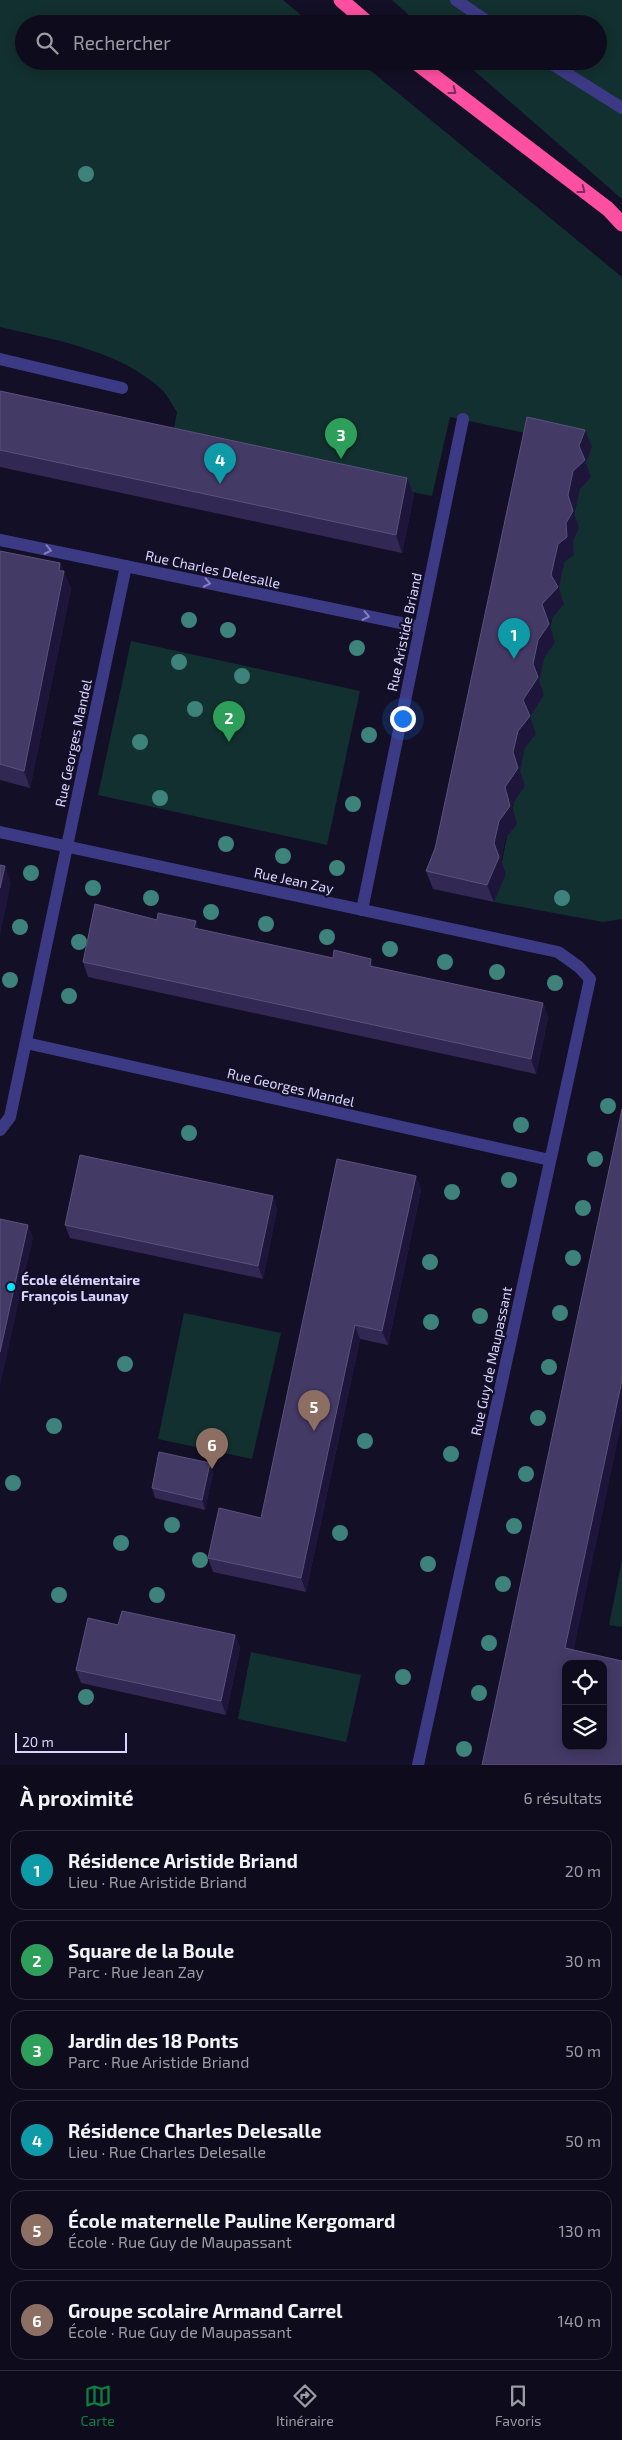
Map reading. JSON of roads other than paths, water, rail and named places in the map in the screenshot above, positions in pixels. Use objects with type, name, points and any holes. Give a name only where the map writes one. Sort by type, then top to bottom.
[{"type":"highway","points":[[340,0],[358,15]]},
{"type":"highway","points":[[426,70],[608,209],[622,224]]},
{"type":"street","points":[[456,0],[478,15]]},
{"type":"street","points":[[561,70],[622,108]]},
{"type":"street","points":[[0,359],[122,388]]},
{"type":"street","name":"Rue Aristide Briand","points":[[362,910],[464,419]]},
{"type":"street","name":"Rue Charles Delesalle","points":[[0,540],[420,627]]},
{"type":"street","name":"Rue Georges Mandel","points":[[0,1130],[10,1117],[126,566]]},
{"type":"street","name":"Rue Jean Zay","points":[[0,832],[558,952],[578,967]]},
{"type":"street","name":"Rue Guy de Maupassant","points":[[418,1765],[590,979],[578,967]]},
{"type":"street","name":"Rue Georges Mandel","points":[[26,1043],[550,1160]]},
{"type":"place","name":"Jardin des 18 Ponts","points":[[341,459]]},
{"type":"place","name":"Résidence Charles Delesalle","points":[[220,484]]},
{"type":"place","name":"Résidence Aristide Briand","points":[[514,659]]},
{"type":"place","name":"Square de la Boule","points":[[229,742]]},
{"type":"place","name":"École élémentaire François Launay","points":[[11,1287]]},
{"type":"place","name":"École maternelle Pauline Kergomard","points":[[314,1431]]},
{"type":"place","name":"Groupe scolaire Armand Carrel","points":[[212,1469]]}]
